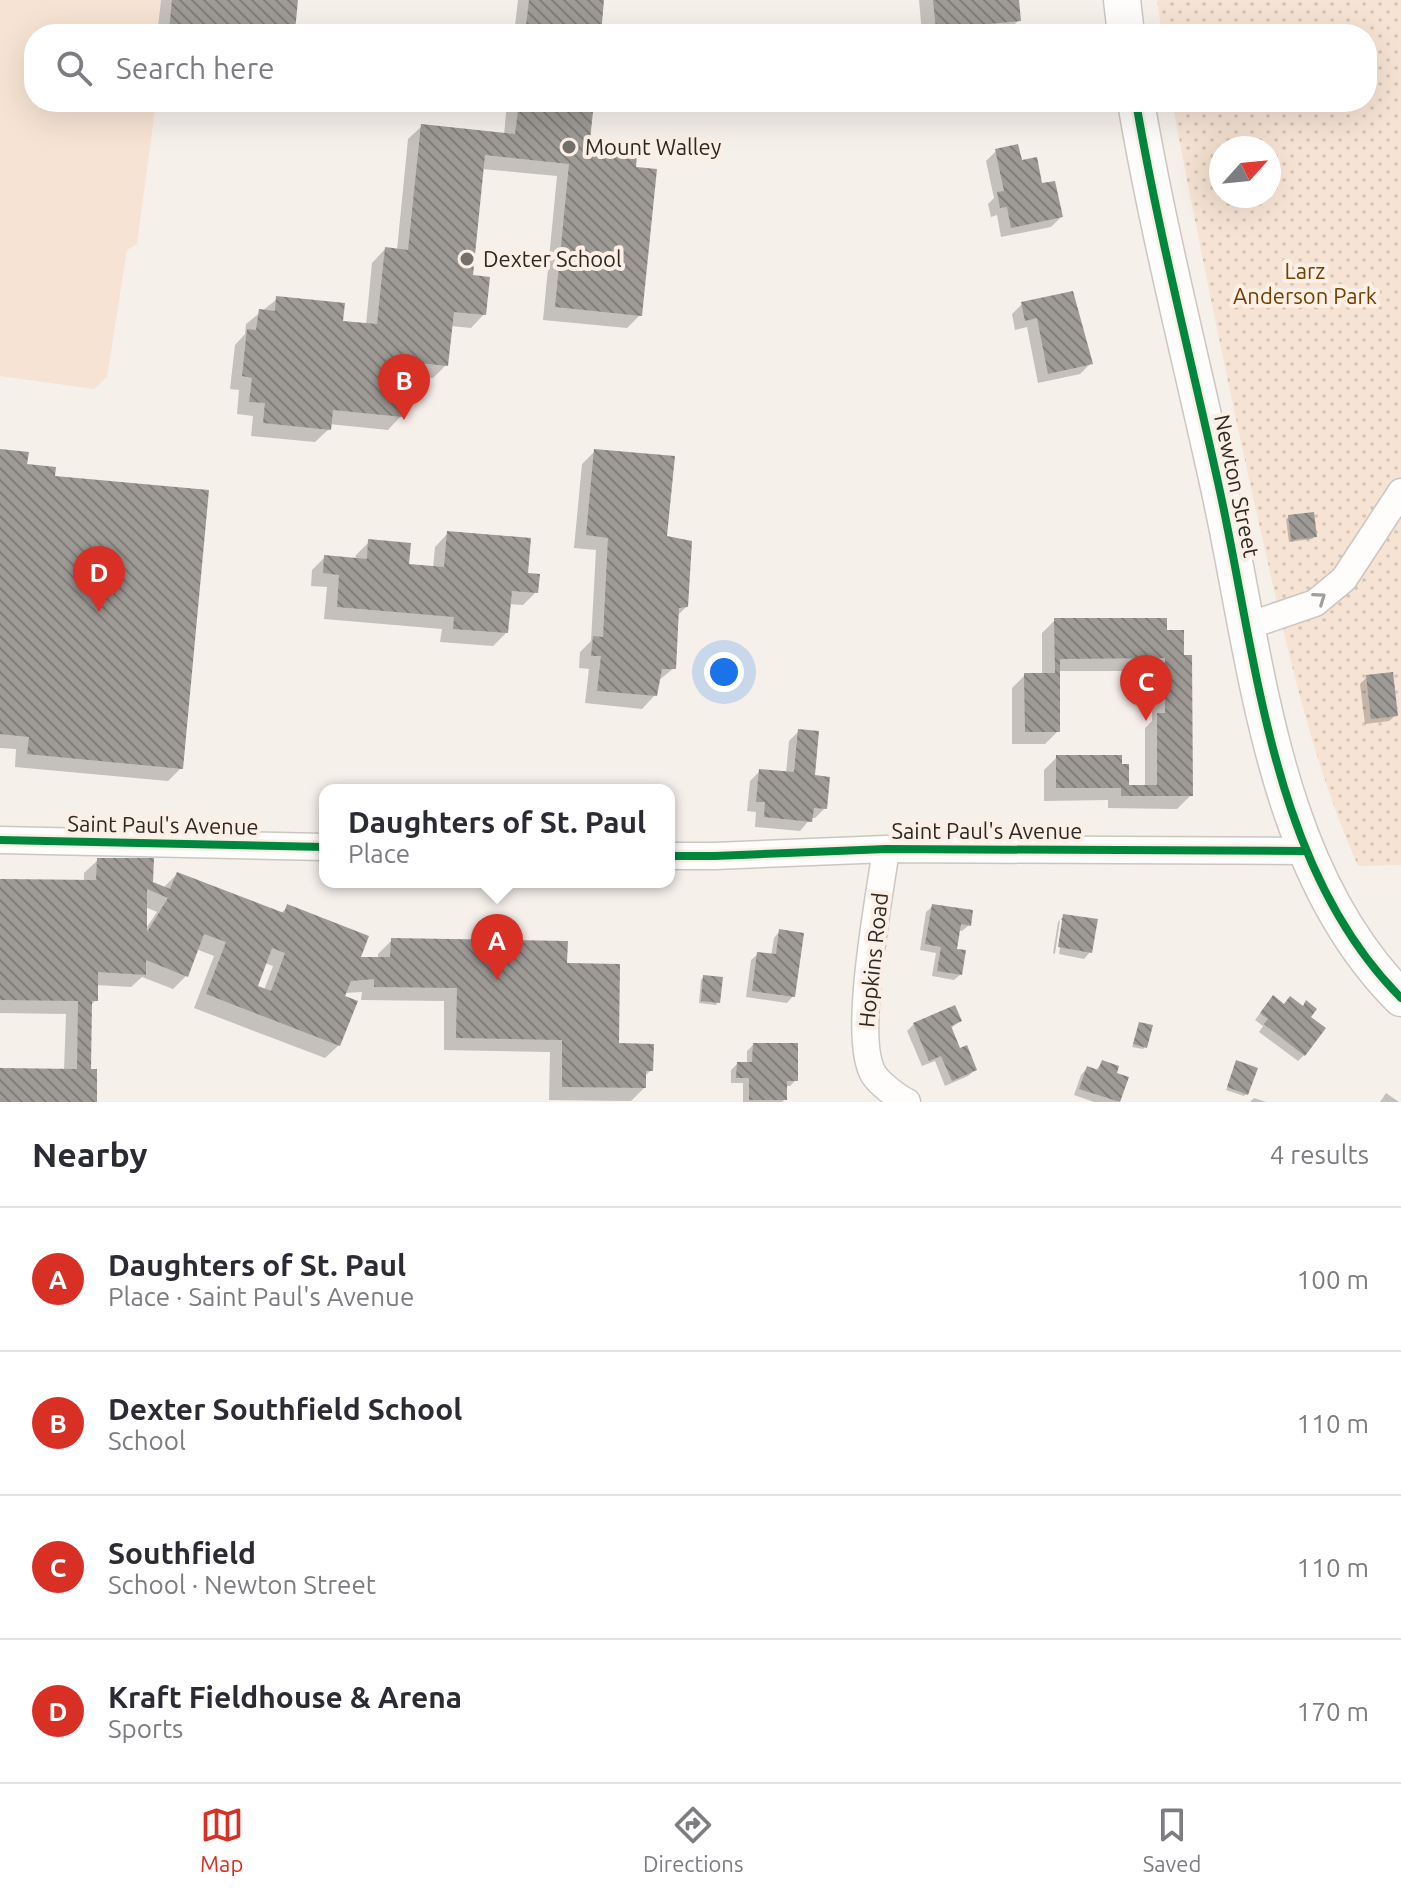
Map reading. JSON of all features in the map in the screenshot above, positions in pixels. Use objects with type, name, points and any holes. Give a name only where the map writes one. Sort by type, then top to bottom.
[{"type":"street","points":[[1122,0],[1125,24]]},
{"type":"street","name":"Newton Street","points":[[1138,112],[1283,790],[1310,862],[1356,942],[1401,998]]},
{"type":"street","points":[[1248,626],[1315,603],[1344,579],[1401,492]]},
{"type":"street","name":"Saint Paul's Avenue","points":[[0,840],[319,847]]},
{"type":"street","name":"Saint Paul's Avenue","points":[[675,856],[886,849],[1310,862]]},
{"type":"street","name":"Hopkins Road","points":[[886,849],[866,1004],[865,1044],[873,1074],[907,1102]]},
{"type":"green space","points":[[0,0],[161,0],[157,24],[24,24],[24,112],[155,112],[137,244],[127,250],[107,377],[94,389],[0,376]]},
{"type":"green space","name":"Larz Anderson Park","points":[[1157,0],[1401,0],[1401,865],[1358,866],[1342,827],[1314,747],[1292,665],[1251,487],[1174,112],[1377,112],[1377,24],[1161,24]]},
{"type":"building","points":[[172,0],[298,0],[296,24],[170,24]]},
{"type":"building","points":[[529,0],[604,0],[602,24],[526,24]]},
{"type":"building","points":[[933,0],[1019,0],[1021,21],[935,24]]},
{"type":"building","points":[[518,112],[593,112],[590,140],[638,145],[636,167],[657,169],[642,316],[555,307],[569,164],[485,155],[473,275],[490,277],[486,315],[454,312],[448,366],[409,362],[403,417],[333,410],[331,430],[263,423],[265,403],[249,402],[252,378],[242,376],[247,329],[256,330],[259,309],[275,311],[276,296],[345,303],[343,321],[377,324],[385,247],[408,250],[421,124],[515,134]]},
{"type":"building","points":[[1018,144],[1022,160],[1037,157],[1042,183],[1055,181],[1063,217],[1011,228],[1007,207],[1000,208],[997,192],[1004,191],[995,149]]},
{"type":"building","points":[[1073,291],[1093,364],[1048,374],[1037,318],[1025,321],[1021,302]]},
{"type":"building","points":[[0,449],[29,452],[27,464],[56,467],[55,476],[209,490],[183,769],[27,754],[29,737],[0,734]]},
{"type":"building","points":[[594,449],[675,456],[667,536],[692,541],[688,607],[679,608],[676,669],[662,669],[657,696],[597,691],[601,656],[591,656],[593,636],[603,637],[608,538],[586,535]]},
{"type":"building","points":[[1314,512],[1317,537],[1291,540],[1288,515]]},
{"type":"building","points":[[447,531],[531,538],[528,573],[540,574],[538,593],[512,591],[508,633],[453,629],[454,617],[337,607],[339,575],[323,573],[324,555],[367,559],[368,539],[411,543],[409,564],[444,567]]},
{"type":"building","points":[[1054,618],[1167,618],[1167,630],[1184,630],[1184,655],[1192,655],[1193,796],[1121,796],[1121,788],[1056,788],[1056,755],[1122,755],[1122,764],[1129,764],[1129,785],[1157,785],[1157,713],[1165,713],[1165,658],[1060,659],[1060,732],[1025,732],[1024,673],[1055,673]]},
{"type":"building","points":[[1393,672],[1398,716],[1371,719],[1366,675]]},
{"type":"building","points":[[798,729],[819,731],[815,775],[830,777],[827,809],[814,808],[812,822],[764,817],[765,802],[756,802],[759,769],[794,772]]},
{"type":"building","points":[[97,858],[154,858],[153,882],[170,889],[177,872],[284,913],[287,904],[369,936],[361,957],[390,957],[391,938],[568,941],[567,963],[620,964],[619,1043],[654,1044],[653,1071],[646,1071],[646,1088],[562,1087],[562,1040],[456,1038],[457,988],[374,987],[374,979],[351,981],[345,996],[358,1001],[340,1046],[206,994],[226,942],[204,934],[188,977],[146,960],[146,975],[98,972],[98,1001],[92,1001],[91,1069],[97,1069],[97,1102],[0,1102],[0,1068],[77,1069],[78,1001],[0,1000],[0,879],[96,880]],"holes":[[[147,889],[168,898],[147,932]],[[272,948],[285,953],[271,991],[258,986]]]},
{"type":"building","points":[[932,904],[973,910],[971,926],[961,924],[957,949],[966,950],[962,975],[937,971],[941,947],[925,944]]},
{"type":"building","points":[[1063,914],[1098,919],[1092,953],[1058,947]]},
{"type":"building","points":[[779,929],[804,933],[795,997],[752,991],[757,952],[776,954]]},
{"type":"building","points":[[703,975],[723,977],[720,1003],[701,1001]]},
{"type":"building","points":[[1273,995],[1284,1004],[1290,996],[1303,1006],[1306,1000],[1317,1009],[1311,1017],[1326,1028],[1305,1056],[1264,1024],[1268,1019],[1260,1013]]},
{"type":"building","points":[[955,1005],[962,1021],[951,1026],[960,1048],[967,1045],[977,1070],[952,1081],[941,1056],[929,1061],[913,1023]]},
{"type":"building","points":[[1139,1022],[1153,1025],[1147,1048],[1133,1044]]},
{"type":"building","points":[[753,1043],[798,1043],[798,1081],[787,1081],[787,1100],[749,1100],[749,1078],[736,1078],[737,1062],[752,1062]]},
{"type":"building","points":[[1102,1060],[1119,1066],[1117,1073],[1129,1077],[1120,1102],[1079,1089],[1087,1066],[1098,1070]]},
{"type":"building","points":[[1236,1060],[1258,1068],[1248,1095],[1227,1087]]},
{"type":"cycle path","points":[[1138,112],[1219,487],[1259,690],[1276,758],[1296,824],[1323,887],[1357,946],[1401,998]]},
{"type":"cycle path","points":[[0,840],[319,847]]},
{"type":"cycle path","points":[[675,856],[886,849],[1304,851]]},
{"type":"place","name":"Mount Walley","points":[[569,147]]},
{"type":"place","name":"Dexter School","points":[[467,259]]},
{"type":"place","name":"Dexter Southfield School","points":[[404,420]]},
{"type":"place","name":"Kraft Fieldhouse & Arena","points":[[99,612]]},
{"type":"place","name":"Southfield","points":[[1146,721]]},
{"type":"place","name":"Daughters of St. Paul","points":[[497,980]]}]
